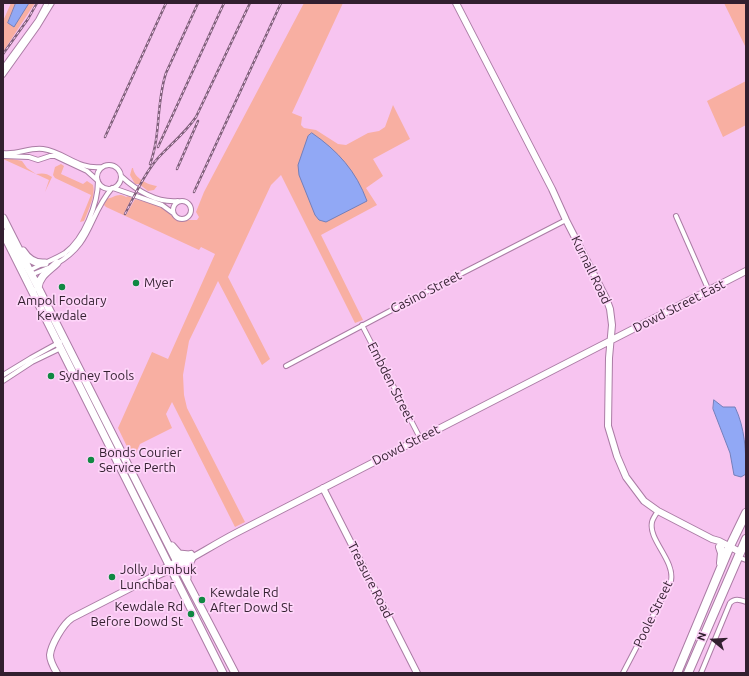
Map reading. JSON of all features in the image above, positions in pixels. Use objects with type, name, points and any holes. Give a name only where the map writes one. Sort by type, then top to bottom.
[{"type":"highway","points":[[677,673],[729,549],[746,514]]},
{"type":"highway","points":[[688,673],[741,555],[746,539]]},
{"type":"highway","points":[[720,547],[722,553],[721,568]]},
{"type":"main road","points":[[3,218],[95,417],[223,673]]},
{"type":"main road","points":[[3,233],[38,288],[62,344],[102,413],[235,673]]},
{"type":"main road","points":[[12,236],[30,259],[39,263],[45,263]]},
{"type":"main road","points":[[38,288],[42,277],[57,263]]},
{"type":"main road","points":[[95,417],[102,413]]},
{"type":"main road","points":[[168,542],[180,554],[190,556],[186,568],[187,580]]},
{"type":"main road","points":[[217,661],[217,649],[221,644]]},
{"type":"street","points":[[3,68],[38,20],[47,3]]},
{"type":"street","points":[[3,74],[38,26],[52,3]]},
{"type":"street","name":"Kurnall Road","points":[[456,3],[609,303],[612,325],[609,358],[608,426],[617,456],[626,477],[644,501],[658,511],[712,539],[719,541],[729,549],[741,555],[746,560]]},
{"type":"street","points":[[3,153],[14,153],[43,148],[85,166],[93,168],[106,165],[114,166],[119,171],[121,176],[133,187],[144,194],[164,201],[184,201],[189,203],[191,208],[190,213],[187,217],[182,219],[177,217],[162,205],[102,186],[98,180],[87,171],[55,156],[38,160],[29,156],[3,156]]},
{"type":"street","points":[[29,274],[65,252],[79,238],[95,203],[98,172],[102,167]]},
{"type":"street","points":[[29,274],[57,263],[72,254],[82,242],[101,204],[112,188],[119,183],[121,176]]},
{"type":"street","points":[[173,213],[173,208],[178,201]]},
{"type":"street","points":[[676,216],[709,291]]},
{"type":"street","name":"Casino Street","points":[[286,366],[362,325],[566,220]]},
{"type":"street","name":"Dowd Street East","points":[[611,341],[746,271]]},
{"type":"street","name":"Embden Street","points":[[362,325],[420,438]]},
{"type":"street","name":"Dowd Street","points":[[57,673],[50,658],[50,653],[63,625],[67,621],[154,577],[190,556],[611,341]]},
{"type":"street","points":[[3,375],[62,344]]},
{"type":"street","points":[[3,381],[62,344]]},
{"type":"street","name":"Treasure Road","points":[[323,488],[417,673]]},
{"type":"street","name":"Poole Street","points":[[623,673],[671,582],[671,570],[652,531],[652,520],[658,511]]},
{"type":"street","name":"Kurnall Road","points":[[712,539],[720,547],[729,549]]},
{"type":"street","points":[[701,673],[730,603],[737,600],[746,602]]},
{"type":"shaded area","points":[[11,3],[35,3],[3,52],[3,21]]},
{"type":"shaded area","points":[[304,3],[343,3],[292,113],[302,117],[301,125],[304,128],[316,130],[338,144],[346,145],[368,133],[379,131],[385,127],[393,105],[410,139],[373,159],[383,176],[366,188],[377,205],[321,235],[363,320],[355,323],[281,175],[271,185],[228,277],[270,359],[262,365],[218,281],[189,341],[183,375],[184,395],[187,408],[245,522],[235,527],[172,402],[166,414],[172,428],[140,444],[133,459],[118,428],[152,352],[168,359],[215,254],[201,247],[199,250],[104,205],[106,199],[118,195],[128,196],[132,198],[124,213],[126,215],[135,199],[160,206],[177,220],[197,220],[199,217],[196,212],[204,192]]},
{"type":"shaded area","points":[[724,3],[746,3],[746,48]]},
{"type":"shaded area","points":[[746,81],[746,125],[723,137],[707,101]]},
{"type":"shaded area","points":[[3,157],[22,161],[27,168],[36,174],[40,173],[52,177],[45,192],[49,180],[3,159]]},
{"type":"shaded area","points":[[61,164],[64,166],[61,174],[83,184],[87,181],[93,185],[93,198],[84,221],[80,222],[91,195],[55,178],[53,175],[55,167]]},
{"type":"shaded area","points":[[132,168],[139,178],[157,186],[154,190],[148,191],[139,184],[135,184],[130,175]]},
{"type":"water","points":[[16,3],[29,3],[14,27],[8,23]]},
{"type":"water","points":[[312,133],[330,147],[345,162],[363,190],[367,201],[326,222],[319,220],[315,215],[299,175],[298,165],[308,136]]},
{"type":"water","points":[[714,400],[723,407],[735,407],[741,423],[746,457],[746,474],[741,477],[734,475],[730,453],[713,409]]},
{"type":"railway","points":[[3,54],[28,19],[37,3]]},
{"type":"railway","points":[[105,137],[166,3]]},
{"type":"railway","points":[[150,164],[156,142],[161,96],[166,73],[198,3]]},
{"type":"railway","points":[[158,147],[224,3]]},
{"type":"railway","points":[[125,214],[153,164],[196,117],[250,3]]},
{"type":"railway","points":[[194,192],[281,3]]},
{"type":"railway","points":[[177,169],[198,121]]},
{"type":"place","name":"Myer","points":[[136,283]]},
{"type":"place","name":"Ampol Foodary Kewdale","points":[[62,287]]},
{"type":"place","name":"Sydney Tools","points":[[51,376]]},
{"type":"place","name":"Bonds Courier Service Perth","points":[[91,460]]},
{"type":"place","name":"Jolly Jumbuk Lunchbar","points":[[112,577]]},
{"type":"place","name":"Kewdale Rd After Dowd St","points":[[202,600]]},
{"type":"place","name":"Kewdale Rd Before Dowd St","points":[[191,614]]}]
